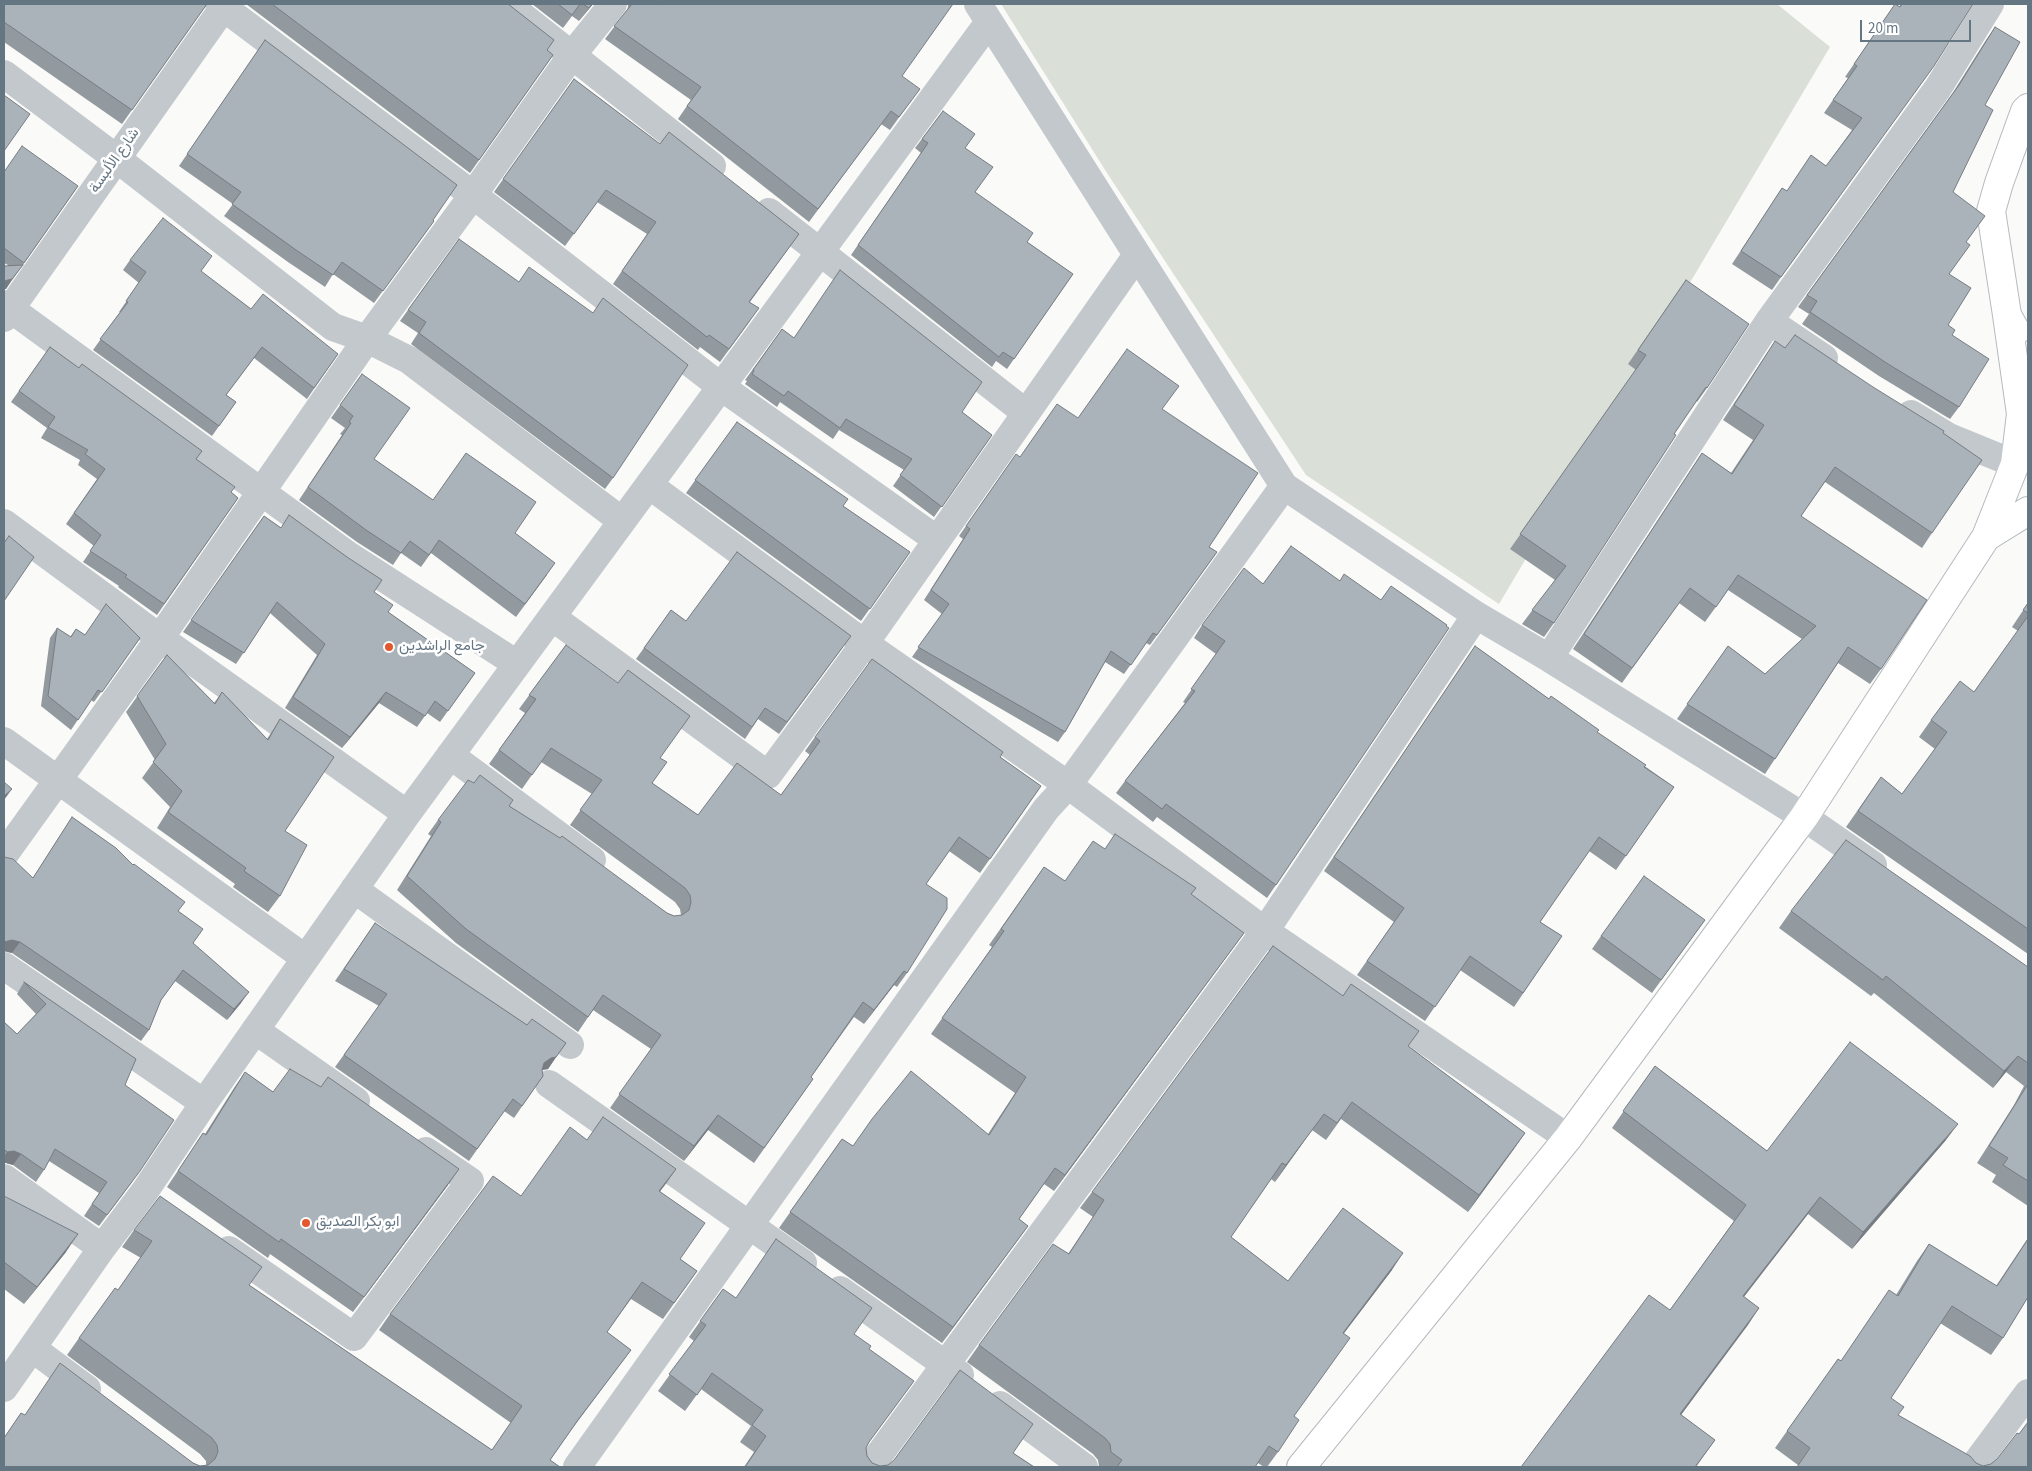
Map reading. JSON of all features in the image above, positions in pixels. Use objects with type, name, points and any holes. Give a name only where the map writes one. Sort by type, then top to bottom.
[{"type":"main road","points":[[1300,1467],[1568,1138],[1804,817],[1986,537],[2015,464],[2021,414],[1991,211],[2028,108]]},
{"type":"main road","points":[[2007,315],[2028,353]]},
{"type":"main road","points":[[1986,537],[2028,511]]},
{"type":"street","points":[[507,4],[819,252],[1026,413]]},
{"type":"street","points":[[4,855],[160,638],[367,339],[473,195],[572,55],[613,4]]},
{"type":"street","points":[[1549,658],[1769,321],[1938,88],[1990,4]]},
{"type":"street","points":[[222,5],[473,195],[720,386],[936,539]]},
{"type":"street","name":"شارع الألبسة","points":[[6,310],[116,158],[222,5]]},
{"type":"street","points":[[4,1388],[102,1248],[145,1191],[204,1103],[407,814],[819,252],[983,13],[1284,486],[1476,615],[1549,658],[1804,817],[1892,878]]},
{"type":"street","points":[[4,74],[116,158],[333,327],[367,339],[409,360],[622,521]]},
{"type":"street","points":[[552,617],[768,775],[864,643],[1137,255]]},
{"type":"street","points":[[6,310],[348,555],[517,664]]},
{"type":"street","points":[[1769,321],[1847,373]]},
{"type":"street","points":[[1886,398],[1949,437],[2015,464]]},
{"type":"street","points":[[649,485],[864,643],[1068,785],[1265,931],[1568,1138]]},
{"type":"street","points":[[577,1467],[751,1226],[1046,809],[1068,785],[1284,486]]},
{"type":"street","points":[[4,524],[407,814]]},
{"type":"street","points":[[870,1467],[1265,931],[1476,615]]},
{"type":"street","points":[[4,741],[305,958]]},
{"type":"street","points":[[450,755],[610,874]]},
{"type":"street","points":[[354,889],[570,1045]]},
{"type":"street","points":[[4,966],[204,1103]]},
{"type":"street","points":[[255,1030],[374,1114]]},
{"type":"street","points":[[549,1084],[751,1226],[1084,1467]]},
{"type":"street","points":[[209,1236],[354,1337],[470,1182],[406,1137]]},
{"type":"street","points":[[4,1178],[102,1248]]},
{"type":"street","points":[[145,1191],[169,1208]]},
{"type":"street","points":[[32,1348],[103,1402]]},
{"type":"street","points":[[1973,1467],[2028,1393]]},
{"type":"shaded area","points":[[1001,4],[1777,4],[1830,47],[1499,604],[1306,475],[1107,173]]},
{"type":"building","points":[[4,4],[207,4],[132,110],[4,22]]},
{"type":"building","points":[[272,4],[508,4],[554,40],[547,50],[553,55],[479,160]]},
{"type":"building","points":[[558,4],[580,4],[572,15]]},
{"type":"building","points":[[583,4],[592,4],[589,8]]},
{"type":"building","points":[[632,4],[953,4],[902,76],[920,89],[899,117],[891,111],[818,209],[687,106],[701,87],[614,26]]},
{"type":"building","points":[[1895,4],[1900,7],[1902,4],[1973,4],[1934,66],[1781,277],[1741,251],[1782,188],[1787,191],[1811,155],[1826,166],[1862,118],[1833,100],[1857,66],[1854,64]]},
{"type":"building","points":[[1995,27],[2020,42],[1985,105],[1993,110],[1953,192],[1985,216],[1966,242],[1970,245],[1949,274],[1971,288],[1948,325],[1955,330],[1952,335],[1989,359],[1959,407],[1888,364],[1810,312],[1817,301],[1807,295],[1959,85]]},
{"type":"building","points":[[265,40],[457,185],[434,221],[383,291],[342,262],[333,275],[296,250],[232,204],[241,192],[187,154]]},
{"type":"building","points":[[574,79],[660,144],[669,132],[799,234],[749,302],[759,308],[729,349],[709,335],[707,337],[622,271],[656,222],[606,190],[574,234],[503,179]]},
{"type":"building","points":[[4,95],[30,114],[4,151]]},
{"type":"building","points":[[943,111],[975,134],[965,148],[993,167],[975,192],[1033,233],[1027,242],[1073,274],[1014,359],[1003,352],[999,357],[858,245],[928,143],[922,139]]},
{"type":"building","points":[[22,146],[78,186],[24,263],[4,248],[4,172]]},
{"type":"building","points":[[163,218],[212,256],[201,271],[251,309],[263,294],[338,354],[314,388],[262,347],[226,395],[236,402],[219,426],[100,339],[128,302],[126,301],[146,272],[130,260]]},
{"type":"building","points":[[459,239],[519,282],[529,267],[593,313],[603,298],[688,365],[613,478],[419,333],[426,322],[408,310]]},
{"type":"building","points":[[23,265],[12,279],[4,281],[4,266]]},
{"type":"building","points":[[840,270],[982,382],[962,412],[992,435],[942,507],[900,475],[912,459],[846,419],[840,428],[788,391],[784,396],[752,374],[782,329],[794,338]]},
{"type":"building","points":[[1686,280],[1749,324],[1674,434],[1676,435],[1554,623],[1532,610],[1566,566],[1520,534],[1646,355],[1638,350]]},
{"type":"building","points":[[1795,335],[1944,431],[1943,433],[1982,460],[1932,533],[1835,467],[1801,516],[1927,600],[1881,669],[1848,647],[1775,759],[1687,704],[1728,646],[1765,674],[1816,626],[1738,575],[1716,607],[1690,588],[1632,668],[1584,634],[1702,453],[1732,474],[1764,425],[1734,405],[1775,341],[1785,348]]},
{"type":"building","points":[[50,347],[79,368],[82,364],[202,451],[196,459],[235,487],[231,492],[238,498],[164,604],[125,577],[127,575],[90,551],[101,535],[74,513],[105,469],[85,454],[88,450],[48,427],[55,417],[19,391]]},
{"type":"building","points":[[1127,349],[1179,386],[1162,409],[1258,473],[1209,547],[1217,552],[1157,635],[1153,633],[1131,665],[1111,651],[1065,732],[918,647],[949,604],[931,590],[970,529],[966,526],[1016,454],[1020,457],[1057,404],[1078,418]]},
{"type":"building","points":[[362,374],[410,408],[374,459],[433,500],[466,453],[536,502],[515,533],[555,563],[525,604],[439,540],[429,555],[410,541],[401,553],[308,487],[351,423],[349,422],[353,416],[340,405]]},
{"type":"building","points":[[737,422],[848,499],[843,506],[910,552],[870,609],[695,480]]},
{"type":"building","points":[[289,515],[382,580],[374,592],[393,605],[388,612],[475,673],[448,711],[435,701],[425,716],[386,692],[350,737],[293,697],[325,644],[277,602],[244,653],[191,620],[264,516],[281,528]]},
{"type":"building","points":[[9,536],[34,557],[4,601],[4,543]]},
{"type":"building","points":[[1291,546],[1340,581],[1344,574],[1381,600],[1391,586],[1449,628],[1276,885],[1166,804],[1162,809],[1125,781],[1195,691],[1191,689],[1225,641],[1202,625],[1244,568],[1263,584]]},
{"type":"building","points":[[737,552],[851,636],[787,722],[765,708],[752,727],[644,648],[671,610],[686,621]]},
{"type":"building","points":[[2028,603],[2028,613],[2023,610]]},
{"type":"building","points":[[106,604],[140,638],[102,692],[98,690],[78,720],[48,696],[57,628],[71,637],[76,629],[85,635]]},
{"type":"building","points":[[2028,616],[2028,929],[1858,811],[1881,777],[1902,794],[1947,732],[1931,720],[1960,681],[1974,692]]},
{"type":"building","points":[[566,645],[618,683],[628,670],[690,716],[660,758],[667,762],[652,783],[698,815],[737,763],[781,795],[820,741],[815,737],[872,659],[1003,752],[1000,757],[1041,786],[990,859],[959,837],[926,884],[947,898],[947,909],[907,973],[904,971],[874,1010],[863,1002],[811,1077],[813,1079],[764,1148],[718,1115],[694,1146],[619,1094],[661,1035],[603,995],[588,1017],[466,929],[407,876],[441,822],[438,820],[468,780],[474,783],[480,775],[513,800],[509,806],[560,838],[562,836],[667,913],[674,916],[682,915],[689,910],[690,895],[685,888],[580,810],[602,780],[551,748],[532,775],[499,750],[536,699],[529,695]]},
{"type":"building","points":[[1475,646],[1549,699],[1551,696],[1599,730],[1597,732],[1646,765],[1644,767],[1674,787],[1626,856],[1599,837],[1540,922],[1562,936],[1523,993],[1470,956],[1435,1007],[1367,961],[1404,908],[1334,857]]},
{"type":"building","points":[[167,655],[215,704],[222,692],[268,740],[280,719],[334,757],[285,831],[307,845],[280,896],[244,871],[246,868],[168,812],[182,791],[153,762],[166,744],[137,696]]},
{"type":"building","points":[[4,782],[12,789],[4,796]]},
{"type":"building","points":[[72,817],[116,848],[133,865],[185,902],[178,911],[203,929],[193,943],[249,992],[234,1009],[183,970],[161,1000],[149,1030],[20,942],[12,940],[4,942],[4,857],[13,859],[33,878]]},
{"type":"building","points":[[1115,834],[1196,888],[1191,894],[1244,933],[1065,1175],[1055,1168],[1019,1219],[1028,1226],[953,1327],[790,1212],[842,1139],[853,1146],[911,1071],[989,1135],[1026,1077],[942,1018],[1004,931],[1001,929],[1044,867],[1065,881],[1093,841],[1105,849]]},
{"type":"building","points":[[1846,840],[2028,967],[2028,1063],[2018,1056],[2004,1071],[1886,976],[1883,980],[1791,911]]},
{"type":"building","points":[[1644,876],[1705,920],[1661,980],[1601,936]]},
{"type":"building","points":[[375,923],[527,1025],[532,1019],[566,1043],[556,1057],[544,1063],[543,1076],[522,1106],[513,1099],[477,1149],[344,1055],[387,994],[344,969]]},
{"type":"building","points":[[1273,946],[1343,996],[1351,984],[1419,1031],[1408,1046],[1525,1133],[1479,1195],[1352,1102],[1337,1123],[1324,1114],[1286,1165],[1282,1163],[1231,1237],[1288,1281],[1343,1208],[1403,1253],[1343,1333],[1350,1338],[1294,1416],[1299,1420],[1278,1452],[1269,1446],[1255,1467],[1117,1467],[1122,1460],[1111,1452],[1110,1444],[1105,1438],[979,1345],[1053,1244],[1069,1254],[1104,1200],[1092,1192]]},
{"type":"building","points":[[24,982],[136,1059],[125,1085],[174,1120],[140,1171],[107,1215],[92,1204],[107,1182],[55,1149],[44,1170],[21,1154],[14,1151],[7,1152],[4,1149],[4,1022],[17,1034],[46,1004]]},
{"type":"building","points":[[1850,1042],[1958,1124],[1863,1232],[1820,1197],[1743,1296],[1759,1308],[1680,1414],[1715,1440],[1695,1467],[1521,1467],[1649,1295],[1670,1310],[1746,1205],[1623,1111],[1655,1066],[1767,1151]]},
{"type":"building","points":[[290,1069],[321,1087],[328,1077],[459,1169],[364,1297],[281,1239],[279,1242],[178,1171],[203,1133],[206,1135],[245,1072],[273,1092]]},
{"type":"building","points":[[2028,1084],[2028,1181],[2003,1165],[2008,1158],[1989,1146]]},
{"type":"building","points":[[603,1117],[676,1169],[659,1191],[705,1223],[680,1259],[697,1271],[674,1303],[642,1282],[607,1332],[631,1350],[550,1460],[560,1467],[4,1467],[4,1438],[21,1413],[25,1415],[60,1363],[193,1463],[200,1466],[208,1465],[215,1459],[218,1452],[217,1445],[212,1438],[79,1338],[115,1288],[118,1290],[152,1241],[134,1230],[160,1196],[262,1267],[249,1285],[492,1450],[522,1406],[390,1314],[493,1176],[521,1196],[570,1127],[587,1140]]},
{"type":"building","points":[[4,1196],[78,1234],[37,1287],[4,1262]]},
{"type":"building","points":[[776,1239],[872,1308],[854,1334],[871,1346],[869,1349],[914,1381],[869,1442],[866,1448],[867,1456],[872,1463],[880,1466],[888,1465],[894,1460],[960,1370],[1033,1424],[1013,1453],[1034,1467],[745,1467],[766,1436],[752,1425],[763,1410],[712,1373],[697,1395],[669,1374],[706,1325],[700,1321],[723,1289],[736,1298]]},
{"type":"building","points":[[2028,1239],[2028,1297],[2003,1338],[1952,1306],[1891,1398],[1904,1407],[1898,1415],[1970,1456],[1976,1463],[1983,1466],[1991,1464],[1997,1459],[2028,1422],[2028,1467],[1797,1467],[1810,1448],[1787,1431],[1838,1359],[1841,1361],[1889,1290],[1898,1296],[1929,1244],[1997,1286]]},
{"type":"place","name":"جامع الراشدين","points":[[389,647]]},
{"type":"place","name":"ابو بكر الصديق","points":[[306,1223]]}]
